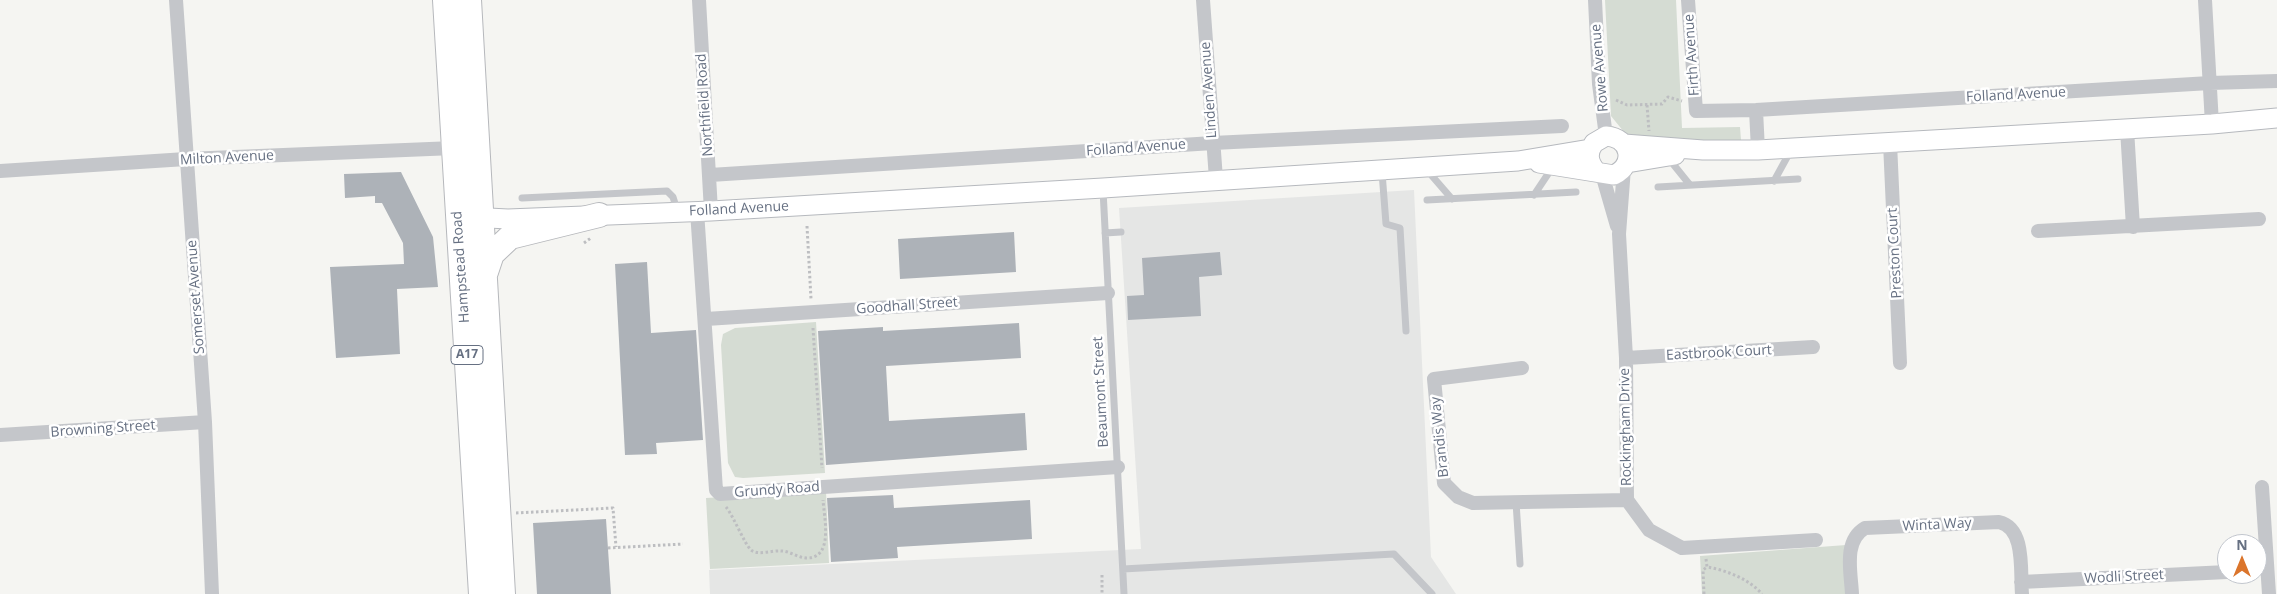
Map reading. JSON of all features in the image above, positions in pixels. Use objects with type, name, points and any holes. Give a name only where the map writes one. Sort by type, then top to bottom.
[{"type":"highway","name":"Hampstead Road","points":[[445,0],[482,594]]},
{"type":"highway","name":"Hampstead Road","points":[[469,0],[503,594]]},
{"type":"highway","points":[[485,274],[492,254],[510,237],[589,209]]},
{"type":"street","name":"Somerset Avenue","points":[[176,0],[205,422],[212,594]]},
{"type":"street","name":"Northfield Road","points":[[699,0],[710,175],[704,211]]},
{"type":"street","name":"Linden Avenue","points":[[1203,0],[1216,179]]},
{"type":"street","name":"Rowe Avenue","points":[[1595,0],[1599,84],[1606,136]]},
{"type":"street","name":"Firth Avenue","points":[[1688,0],[1696,111]]},
{"type":"street","points":[[2205,0],[2212,124]]},
{"type":"street","name":"Folland Avenue","points":[[1696,111],[1756,110],[2210,83],[2277,81]]},
{"type":"street","points":[[1756,110],[1758,150]]},
{"type":"street","points":[[1703,150],[1625,166],[1614,175],[1599,173],[1590,161],[1590,149],[1599,138],[1606,136],[1613,137],[1624,144],[1703,150],[1758,150],[2212,124],[2277,118]]},
{"type":"street","name":"Folland Avenue","points":[[710,175],[1213,143],[1562,126]]},
{"type":"street","points":[[2127,129],[2133,227]]},
{"type":"street","name":"Preston Court","points":[[1890,143],[1900,363]]},
{"type":"street","points":[[1624,144],[1628,157],[1625,166]]},
{"type":"street","name":"Milton Avenue","points":[[0,171],[186,159],[454,148]]},
{"type":"street","name":"Folland Avenue","points":[[458,216],[482,218],[589,209],[704,211],[1103,188],[1216,179],[1518,161],[1590,149]]},
{"type":"street","name":"Folland Avenue","points":[[1518,161],[1599,173]]},
{"type":"street","name":"Rockingham Drive","points":[[1625,166],[1619,234],[1626,358],[1627,500],[1650,530],[1682,548],[1816,540]]},
{"type":"street","name":"Rockingham Drive","points":[[1599,173],[1619,234]]},
{"type":"street","name":"Grundy Road","points":[[704,211],[706,319],[716,490],[720,494],[1118,467]]},
{"type":"street","points":[[2038,231],[2258,219]]},
{"type":"street","name":"Goodhall Street","points":[[706,319],[1108,293]]},
{"type":"street","name":"Eastbrook Court","points":[[1626,358],[1813,347]]},
{"type":"street","name":"Brandis Way","points":[[1522,368],[1434,380],[1444,483],[1458,497],[1473,503],[1627,500]]},
{"type":"street","name":"Browning Street","points":[[0,435],[205,422]]},
{"type":"street","points":[[2262,487],[2262,534]]},
{"type":"street","name":"Winta Way","points":[[1852,594],[1850,546],[1857,533],[1865,528],[2004,523],[2012,529],[2018,541],[2021,588]]},
{"type":"street","name":"Wodli Street","points":[[2021,588],[2217,573]]},
{"type":"lane","points":[[1774,181],[1792,147]]},
{"type":"lane","points":[[1667,157],[1690,185]]},
{"type":"lane","points":[[1534,195],[1553,165]]},
{"type":"lane","points":[[1424,166],[1452,199]]},
{"type":"lane","points":[[1382,169],[1386,224],[1400,228],[1406,331]]},
{"type":"lane","points":[[1658,187],[1798,179]]},
{"type":"lane","name":"Beaumont Street","points":[[1103,188],[1124,594]]},
{"type":"lane","points":[[1427,200],[1576,192]]},
{"type":"lane","name":"Folland Avenue","points":[[522,198],[589,209]]},
{"type":"lane","points":[[1105,233],[1121,232]]},
{"type":"lane","points":[[1516,502],[1520,564]]},
{"type":"lane","points":[[1123,569],[1394,554],[1432,594]]},
{"type":"path","points":[[1613,98],[1627,105],[1662,104],[1668,97],[1683,101]]},
{"type":"path","points":[[1648,105],[1649,139]]},
{"type":"path","points":[[806,226],[811,299]]},
{"type":"path","points":[[812,328],[822,468]]},
{"type":"path","points":[[724,504],[734,518],[750,549],[755,552],[782,551],[806,558],[814,557],[826,543],[823,496],[817,496]]},
{"type":"path","points":[[498,514],[614,508],[616,547]]},
{"type":"path","points":[[608,548],[683,544]]},
{"type":"path","points":[[1706,559],[1707,567]]},
{"type":"path","points":[[1704,594],[1703,570],[1707,567]]},
{"type":"path","points":[[1707,567],[1736,576],[1756,587],[1762,594]]},
{"type":"path","points":[[1102,575],[1102,594]]},
{"type":"shaded area","points":[[1605,0],[1676,0],[1682,128],[1740,127],[1741,140],[1633,143],[1611,116]]},
{"type":"shaded area","points":[[1414,190],[1431,557],[1456,594],[710,594],[709,570],[1141,549],[1119,208]]},
{"type":"shaded area","points":[[816,322],[825,473],[735,477],[728,463],[721,345],[723,334],[735,328]]},
{"type":"shaded area","points":[[826,491],[829,563],[710,569],[706,498]]},
{"type":"shaded area","points":[[1846,545],[1849,594],[1702,594],[1700,556]]},
{"type":"building","points":[[401,172],[433,237],[438,287],[397,289],[400,354],[336,358],[330,267],[404,264],[403,243],[382,203],[375,203],[375,196],[345,198],[344,174]]},
{"type":"building","points":[[1014,232],[1016,272],[900,279],[898,239]]},
{"type":"building","points":[[1220,252],[1222,275],[1199,277],[1201,316],[1128,320],[1127,296],[1144,295],[1142,258]]},
{"type":"building","points":[[647,262],[651,333],[696,330],[703,440],[656,443],[657,454],[625,455],[615,264]]},
{"type":"building","points":[[1019,323],[1021,358],[886,366],[889,421],[1025,413],[1027,450],[826,465],[818,331],[883,327],[883,331]]},
{"type":"building","points":[[893,495],[894,508],[1030,500],[1032,539],[897,547],[898,558],[831,562],[827,498]]},
{"type":"building","points":[[606,519],[611,594],[537,594],[533,523]]}]
